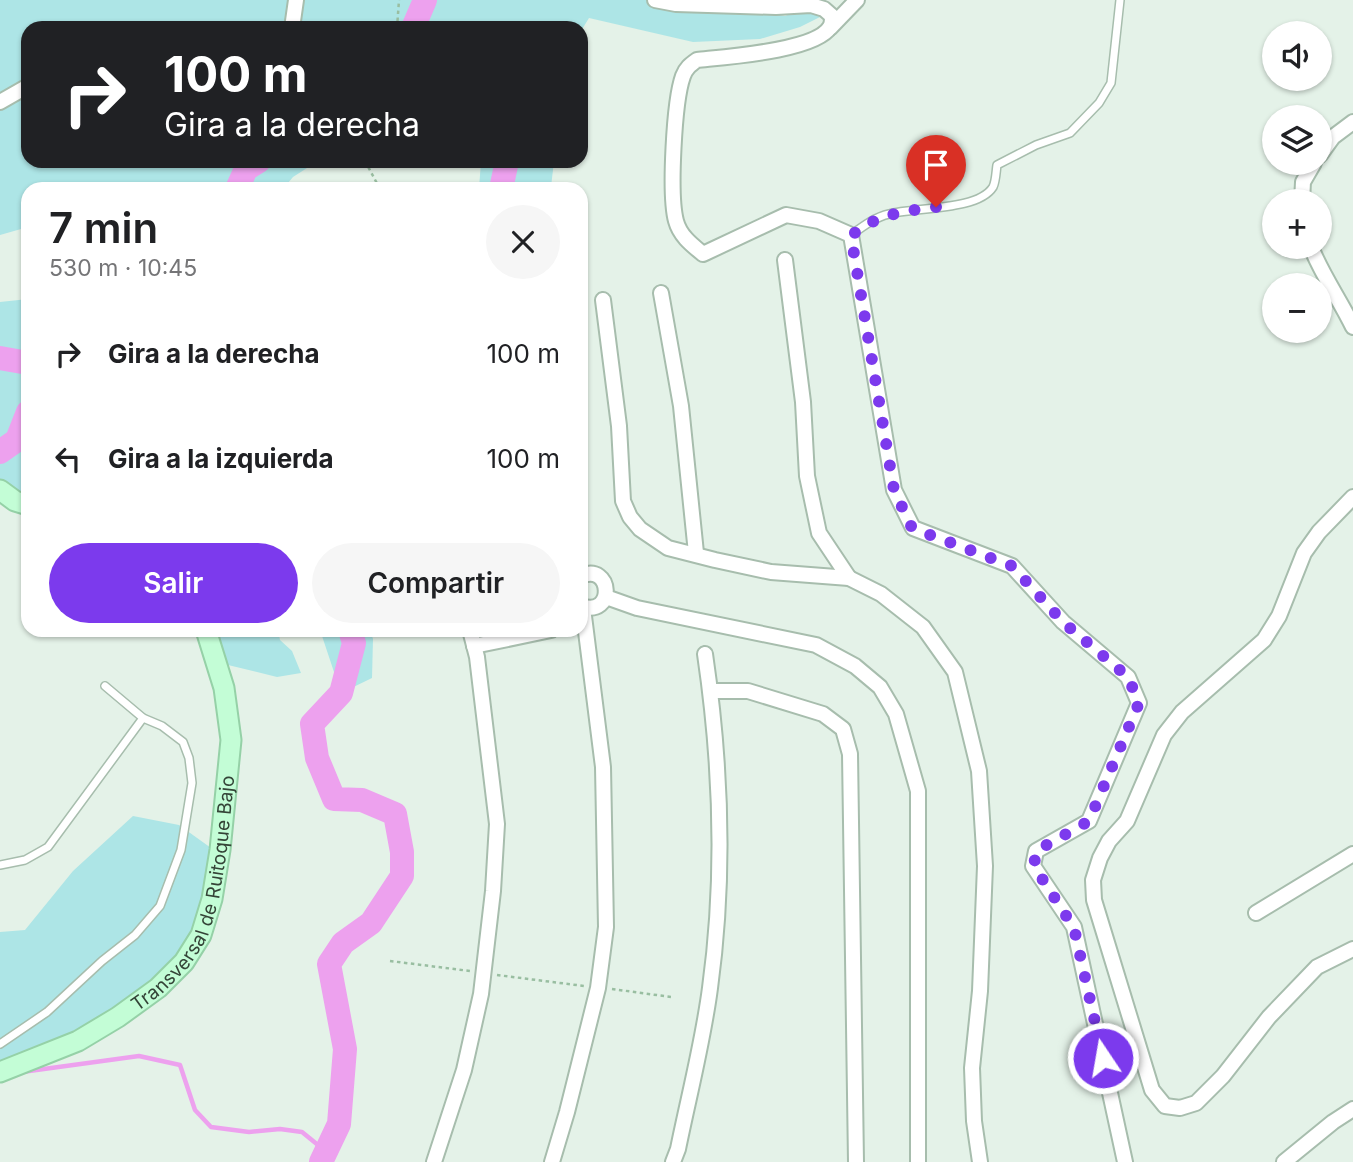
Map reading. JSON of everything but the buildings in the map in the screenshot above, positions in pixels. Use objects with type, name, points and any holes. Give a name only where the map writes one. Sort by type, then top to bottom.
[{"type":"street","points":[[293,21],[296,0]]},
{"type":"street","points":[[655,0],[676,4],[811,5],[824,9],[832,16],[830,28]]},
{"type":"street","points":[[857,0],[818,38],[796,46],[697,60],[688,66],[680,91],[672,173],[676,222],[687,241],[703,254],[786,215],[820,221],[851,236],[894,490],[912,528],[1012,566],[1063,622],[1128,677],[1139,703],[1089,821],[1036,851],[1034,866],[1074,928],[1125,1162]]},
{"type":"street","points":[[0,102],[21,90]]},
{"type":"street","points":[[1332,137],[1353,122]]},
{"type":"street","points":[[1316,259],[1341,300],[1353,327]]},
{"type":"street","points":[[785,260],[803,402],[807,476],[819,533],[849,578]]},
{"type":"street","points":[[661,293],[681,406],[696,553]]},
{"type":"street","points":[[603,300],[619,426],[623,501],[630,517],[640,529],[668,548],[715,560],[771,572],[849,578],[881,594],[923,627],[955,672],[979,771],[985,866],[980,991],[972,1068],[974,1121],[980,1162]]},
{"type":"street","points":[[0,490],[21,503]]},
{"type":"street","points":[[1353,497],[1319,532],[1304,553],[1279,616],[1264,639],[1182,712],[1164,735],[1127,821],[1109,841],[1093,880],[1094,900],[1152,1090],[1165,1106],[1180,1108],[1196,1103],[1223,1076],[1269,1017],[1317,967],[1353,949]]},
{"type":"street","points":[[588,574],[603,580],[607,588],[601,605],[588,608]]},
{"type":"street","points":[[606,597],[637,608],[816,645],[855,666],[880,687],[896,714],[918,791],[918,1162]]},
{"type":"street","name":"Transversal de Ruitoque Bajo","points":[[0,1072],[78,1041],[118,1017],[158,988],[184,962],[201,935],[212,899],[231,740],[225,688],[208,637]]},
{"type":"street","points":[[434,1162],[464,1070],[484,973],[497,824],[472,637]]},
{"type":"street","points":[[474,646],[517,637]]},
{"type":"street","points":[[552,1162],[568,1112],[598,988],[606,928],[603,767],[585,637]]},
{"type":"street","points":[[673,1162],[678,1149],[710,988],[721,855],[711,691],[705,654]]},
{"type":"street","points":[[711,691],[748,691],[823,714],[843,729],[850,754],[856,1162]]},
{"type":"street","points":[[1256,913],[1353,853]]},
{"type":"street","points":[[1284,1162],[1353,1109]]},
{"type":"lane","points":[[851,236],[863,226],[887,214],[979,199],[993,186],[997,165],[1036,145],[1070,133],[1099,103],[1111,83],[1120,0]]},
{"type":"lane","points":[[0,1044],[47,1012],[135,934],[160,906],[181,850],[192,783],[189,758],[183,742],[162,726],[143,718],[105,686]]},
{"type":"lane","points":[[0,865],[25,860],[48,847],[143,718]]},
{"type":"path","points":[[398,21],[399,0]]},
{"type":"path","points":[[390,961],[671,997]]},
{"type":"shaded area","points":[[0,0],[697,0],[785,16],[814,5],[832,11],[800,27],[760,39],[693,42],[589,18],[587,21],[21,21],[21,168],[307,168],[289,182],[21,182],[21,229],[0,235]]},
{"type":"shaded area","points":[[480,168],[553,168],[552,182],[480,182]]},
{"type":"shaded area","points":[[21,300],[21,505],[0,494],[0,302]]},
{"type":"shaded area","points":[[214,637],[279,637],[292,651],[301,673],[277,677],[228,665]]},
{"type":"shaded area","points":[[322,637],[372,637],[372,678],[341,693]]},
{"type":"shaded area","points":[[133,816],[179,825],[218,853],[210,903],[157,991],[0,1074],[0,932],[25,930],[73,871]]},
{"type":"waterway","points":[[416,21],[425,0]]},
{"type":"waterway","points":[[240,182],[248,168]]},
{"type":"waterway","points":[[502,182],[506,168]]},
{"type":"waterway","points":[[0,358],[21,362]]},
{"type":"waterway","points":[[0,452],[17,440],[21,430]]},
{"type":"waterway","points":[[321,1162],[339,1124],[345,1049],[329,964],[343,943],[371,923],[402,876],[402,852],[395,814],[362,800],[334,799],[317,758],[312,724],[341,693],[354,643],[352,637]]},
{"type":"waterway","points":[[22,1072],[139,1056],[180,1065],[195,1110],[211,1127],[249,1132],[280,1129],[302,1132],[318,1145],[322,1162]]},
{"type":"route","points":[[936,207],[887,214],[863,226],[851,236],[894,490],[912,528],[1012,566],[1063,622],[1128,677],[1139,703],[1089,821],[1036,851],[1034,866],[1074,928],[1103,1058]]}]
